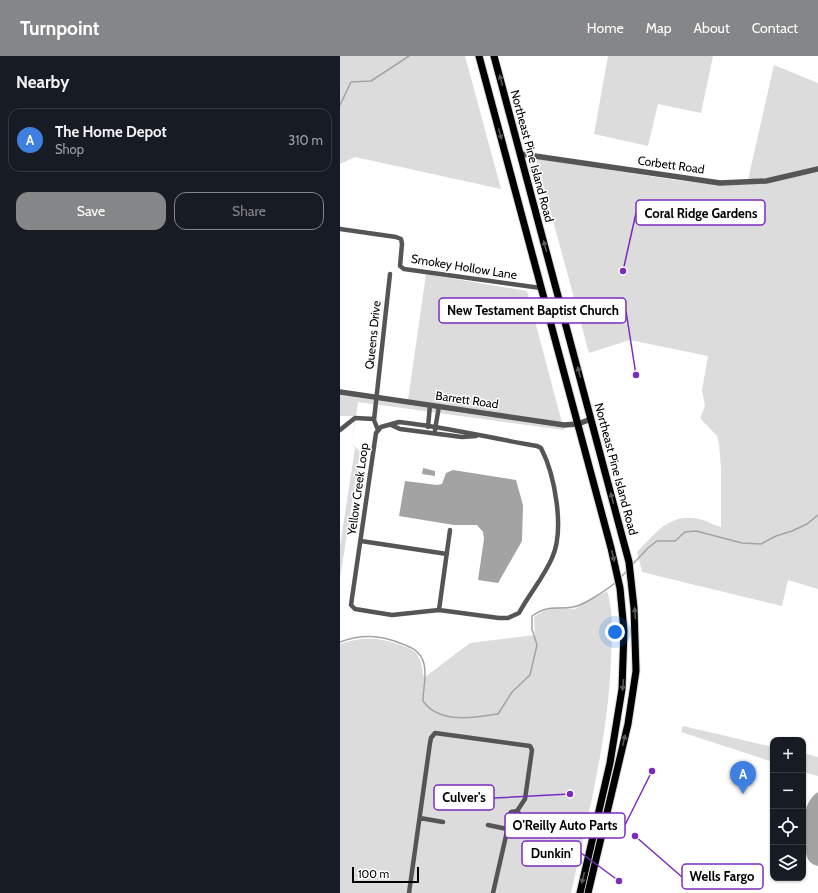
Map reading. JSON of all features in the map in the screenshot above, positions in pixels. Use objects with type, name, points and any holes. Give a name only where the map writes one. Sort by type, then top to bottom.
[{"type":"main road","name":"Northeast Pine Island Road","points":[[479,56],[578,424],[620,588],[625,659],[616,734],[580,893]]},
{"type":"main road","name":"Northeast Pine Island Road","points":[[494,56],[629,562],[632,581],[636,652],[634,689],[628,724],[588,893]]},
{"type":"main road","points":[[610,798],[606,792],[614,757],[616,734]]},
{"type":"street","name":"Corbett Road","points":[[521,154],[720,183],[766,181],[818,169]]},
{"type":"street","name":"Smokey Hollow Lane","points":[[340,229],[401,239],[400,266],[404,269],[541,288]]},
{"type":"street","name":"Queens Drive","points":[[374,419],[390,274]]},
{"type":"street","name":"Barrett Road","points":[[340,392],[564,425],[578,424],[591,419]]},
{"type":"street","points":[[427,432],[430,405]]},
{"type":"street","points":[[435,433],[439,406]]},
{"type":"street","points":[[340,430],[355,418],[374,419],[378,430]]},
{"type":"street","name":"Yellow Creek Loop","points":[[399,422],[428,426],[456,430],[477,436],[537,446],[541,448],[556,496],[558,509],[558,537],[556,550],[519,613],[514,616],[499,618],[439,610],[392,615],[353,608],[351,603],[376,433],[381,427],[399,422]]},
{"type":"street","points":[[408,423],[408,430]]},
{"type":"street","points":[[391,425],[408,430],[455,436],[477,436]]},
{"type":"street","points":[[455,436],[456,430]]},
{"type":"street","points":[[439,610],[450,530]]},
{"type":"street","points":[[360,541],[447,554]]},
{"type":"street","points":[[410,893],[431,738],[435,733],[530,746],[532,750],[525,799],[517,811],[516,818],[507,829],[492,893]]},
{"type":"street","points":[[517,811],[514,810],[510,813],[525,825]]},
{"type":"street","points":[[420,818],[443,822]]},
{"type":"street","points":[[488,825],[507,829]]},
{"type":"shaded area","points":[[340,56],[465,56],[501,189],[355,157],[340,164]]},
{"type":"shaded area","points":[[608,56],[713,56],[701,113],[658,104],[648,146],[594,134]]},
{"type":"shaded area","points":[[774,65],[818,83],[818,167],[766,178],[748,180]]},
{"type":"shaded area","points":[[536,158],[674,180],[720,185],[767,183],[818,172],[818,589],[788,580],[782,606],[642,572],[637,552],[666,525],[682,518],[692,518],[703,520],[721,527],[721,468],[719,444],[717,436],[700,418],[705,406],[702,390],[708,356],[630,340],[589,353]]},
{"type":"shaded area","points":[[426,274],[527,291],[562,423],[408,400]]},
{"type":"shaded area","points":[[340,395],[564,428],[564,430],[358,402],[352,443],[355,416],[340,416]]},
{"type":"shaded area","points":[[352,443],[360,452],[340,578],[340,546],[355,448]]},
{"type":"shaded area","points":[[423,468],[435,471],[435,476],[422,474]]},
{"type":"shaded area","points":[[453,470],[516,480],[523,505],[522,541],[498,583],[478,580],[484,539],[483,532],[477,525],[454,525],[399,516],[405,481],[437,485],[442,484],[446,473]]},
{"type":"shaded area","points":[[607,591],[612,616],[612,634],[606,719],[602,748],[571,893],[340,893],[340,644],[362,639],[376,639],[404,646],[417,654],[421,663],[423,675],[425,677],[470,643],[535,635],[534,617],[555,607],[575,609]]},
{"type":"shaded area","points":[[683,726],[770,746],[770,761],[681,732]]},
{"type":"shaded area","points":[[806,754],[818,757],[818,776],[806,773]]},
{"type":"shaded area","points":[[818,792],[818,866],[811,863],[807,858],[806,852],[806,810],[812,797]]},
{"type":"waterway","points":[[340,105],[351,82],[371,81],[409,56]]},
{"type":"waterway","points":[[632,565],[657,541],[675,541],[685,532],[696,531],[742,543],[761,544],[776,536],[807,524],[818,515]]},
{"type":"waterway","points":[[620,578],[627,571]]},
{"type":"waterway","points":[[340,642],[348,639],[370,636],[385,638],[408,646],[415,650],[423,660],[425,673],[423,701],[430,708],[438,713],[458,718],[498,714],[512,692],[530,675],[537,645],[532,629],[532,616],[543,610],[552,608],[567,608],[583,604],[616,582]]},
{"type":"place","name":"Coral Ridge Gardens","points":[[623,271]]},
{"type":"place","name":"New Testament Baptist Church","points":[[636,375]]},
{"type":"place","name":"O'Reilly Auto Parts","points":[[652,771]]},
{"type":"place","name":"Culver's","points":[[570,794]]},
{"type":"place","name":"The Home Depot","points":[[743,794]]},
{"type":"place","name":"Wells Fargo","points":[[635,836]]},
{"type":"place","name":"Dunkin'","points":[[619,881]]}]
